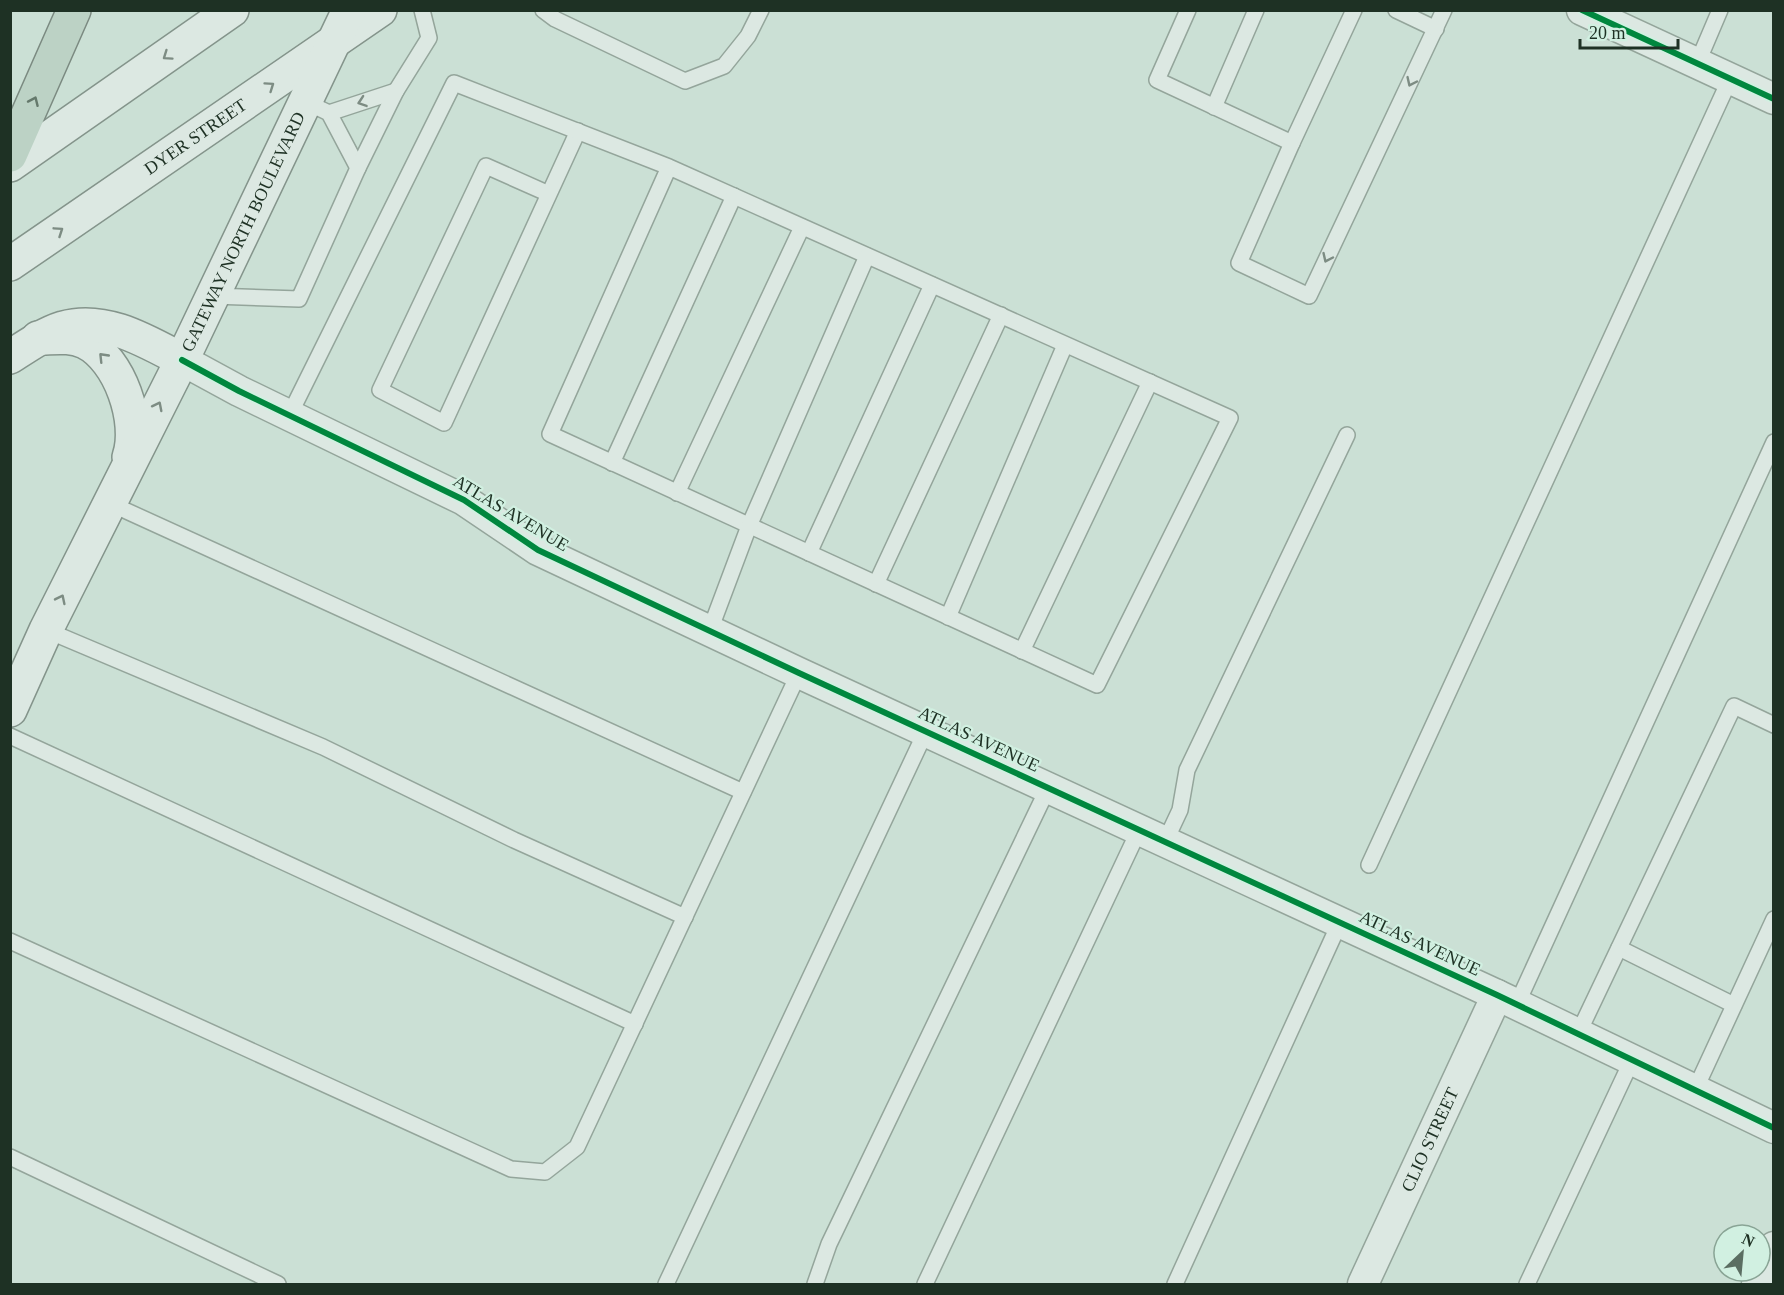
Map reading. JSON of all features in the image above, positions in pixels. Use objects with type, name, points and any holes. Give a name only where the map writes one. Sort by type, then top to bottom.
[{"type":"highway","points":[[10,154],[74,10]]},
{"type":"main road","points":[[10,165],[232,10]]},
{"type":"main road","name":"GATEWAY NORTH BOULEVARD","points":[[10,710],[46,630],[213,296],[318,108],[335,42],[349,10]]},
{"type":"main road","name":"DYER STREET","points":[[10,264],[380,10]]},
{"type":"main road","points":[[10,357],[38,338],[64,328],[88,324],[114,328],[182,360]]},
{"type":"main road","points":[[38,338],[71,337],[86,342],[104,356],[114,370],[124,390],[132,422],[133,446],[125,470]]},
{"type":"street","points":[[1582,10],[1773,99]]},
{"type":"street","name":"ATLAS AVENUE","points":[[182,360],[289,416],[464,500],[538,550],[799,673],[1507,999],[1773,1128]]},
{"type":"street","name":"CLIO STREET","points":[[1363,1284],[1507,999]]},
{"type":"street","points":[[1757,1284],[1773,1247]]},
{"type":"lane","points":[[213,296],[299,299],[396,90],[429,38],[422,10]]},
{"type":"lane","points":[[543,10],[555,19],[685,81],[724,66],[748,36],[761,10]]},
{"type":"lane","points":[[1188,10],[1157,80],[1292,143]]},
{"type":"lane","points":[[1214,107],[1256,10]]},
{"type":"lane","points":[[1354,10],[1239,263],[1310,296],[1444,10]]},
{"type":"lane","points":[[1396,10],[1436,29]]},
{"type":"lane","points":[[1697,64],[1720,10]]},
{"type":"lane","points":[[1369,866],[1730,79]]},
{"type":"lane","points":[[289,416],[454,83],[578,130],[669,168],[734,196],[1230,418],[1097,685],[550,434],[669,168]]},
{"type":"lane","points":[[358,168],[318,108],[396,90]]},
{"type":"lane","points":[[549,194],[486,166],[380,390],[444,423],[549,194],[578,130]]},
{"type":"lane","points":[[612,463],[734,196]]},
{"type":"lane","points":[[677,493],[802,227]]},
{"type":"lane","points":[[710,630],[749,526],[867,256]]},
{"type":"lane","points":[[809,553],[932,285]]},
{"type":"lane","points":[[876,584],[1001,315]]},
{"type":"lane","points":[[948,617],[1065,345]]},
{"type":"lane","points":[[1022,651],[1150,382]]},
{"type":"lane","points":[[925,1284],[1152,836],[1180,810],[1187,770],[1347,435]]},
{"type":"lane","points":[[1507,999],[1773,442]]},
{"type":"lane","points":[[109,503],[743,792]]},
{"type":"lane","points":[[46,630],[323,747],[514,840],[685,917]]},
{"type":"lane","points":[[10,940],[511,1169],[545,1172],[577,1147],[799,673]]},
{"type":"lane","points":[[1578,1034],[1734,706],[1773,725]]},
{"type":"lane","points":[[666,1284],[926,731]]},
{"type":"lane","points":[[10,736],[634,1024]]},
{"type":"lane","points":[[815,1284],[829,1244],[1048,788]]},
{"type":"lane","points":[[1695,1090],[1773,919]]},
{"type":"lane","points":[[1175,1284],[1340,922]]},
{"type":"lane","points":[[1619,948],[1734,1005]]},
{"type":"lane","points":[[1527,1284],[1632,1060]]},
{"type":"lane","points":[[10,1156],[278,1284]]},
{"type":"cycle path","points":[[1582,10],[1774,99]]},
{"type":"cycle path","points":[[182,360],[239,391],[464,500],[538,550],[1497,995],[1774,1128]]}]
